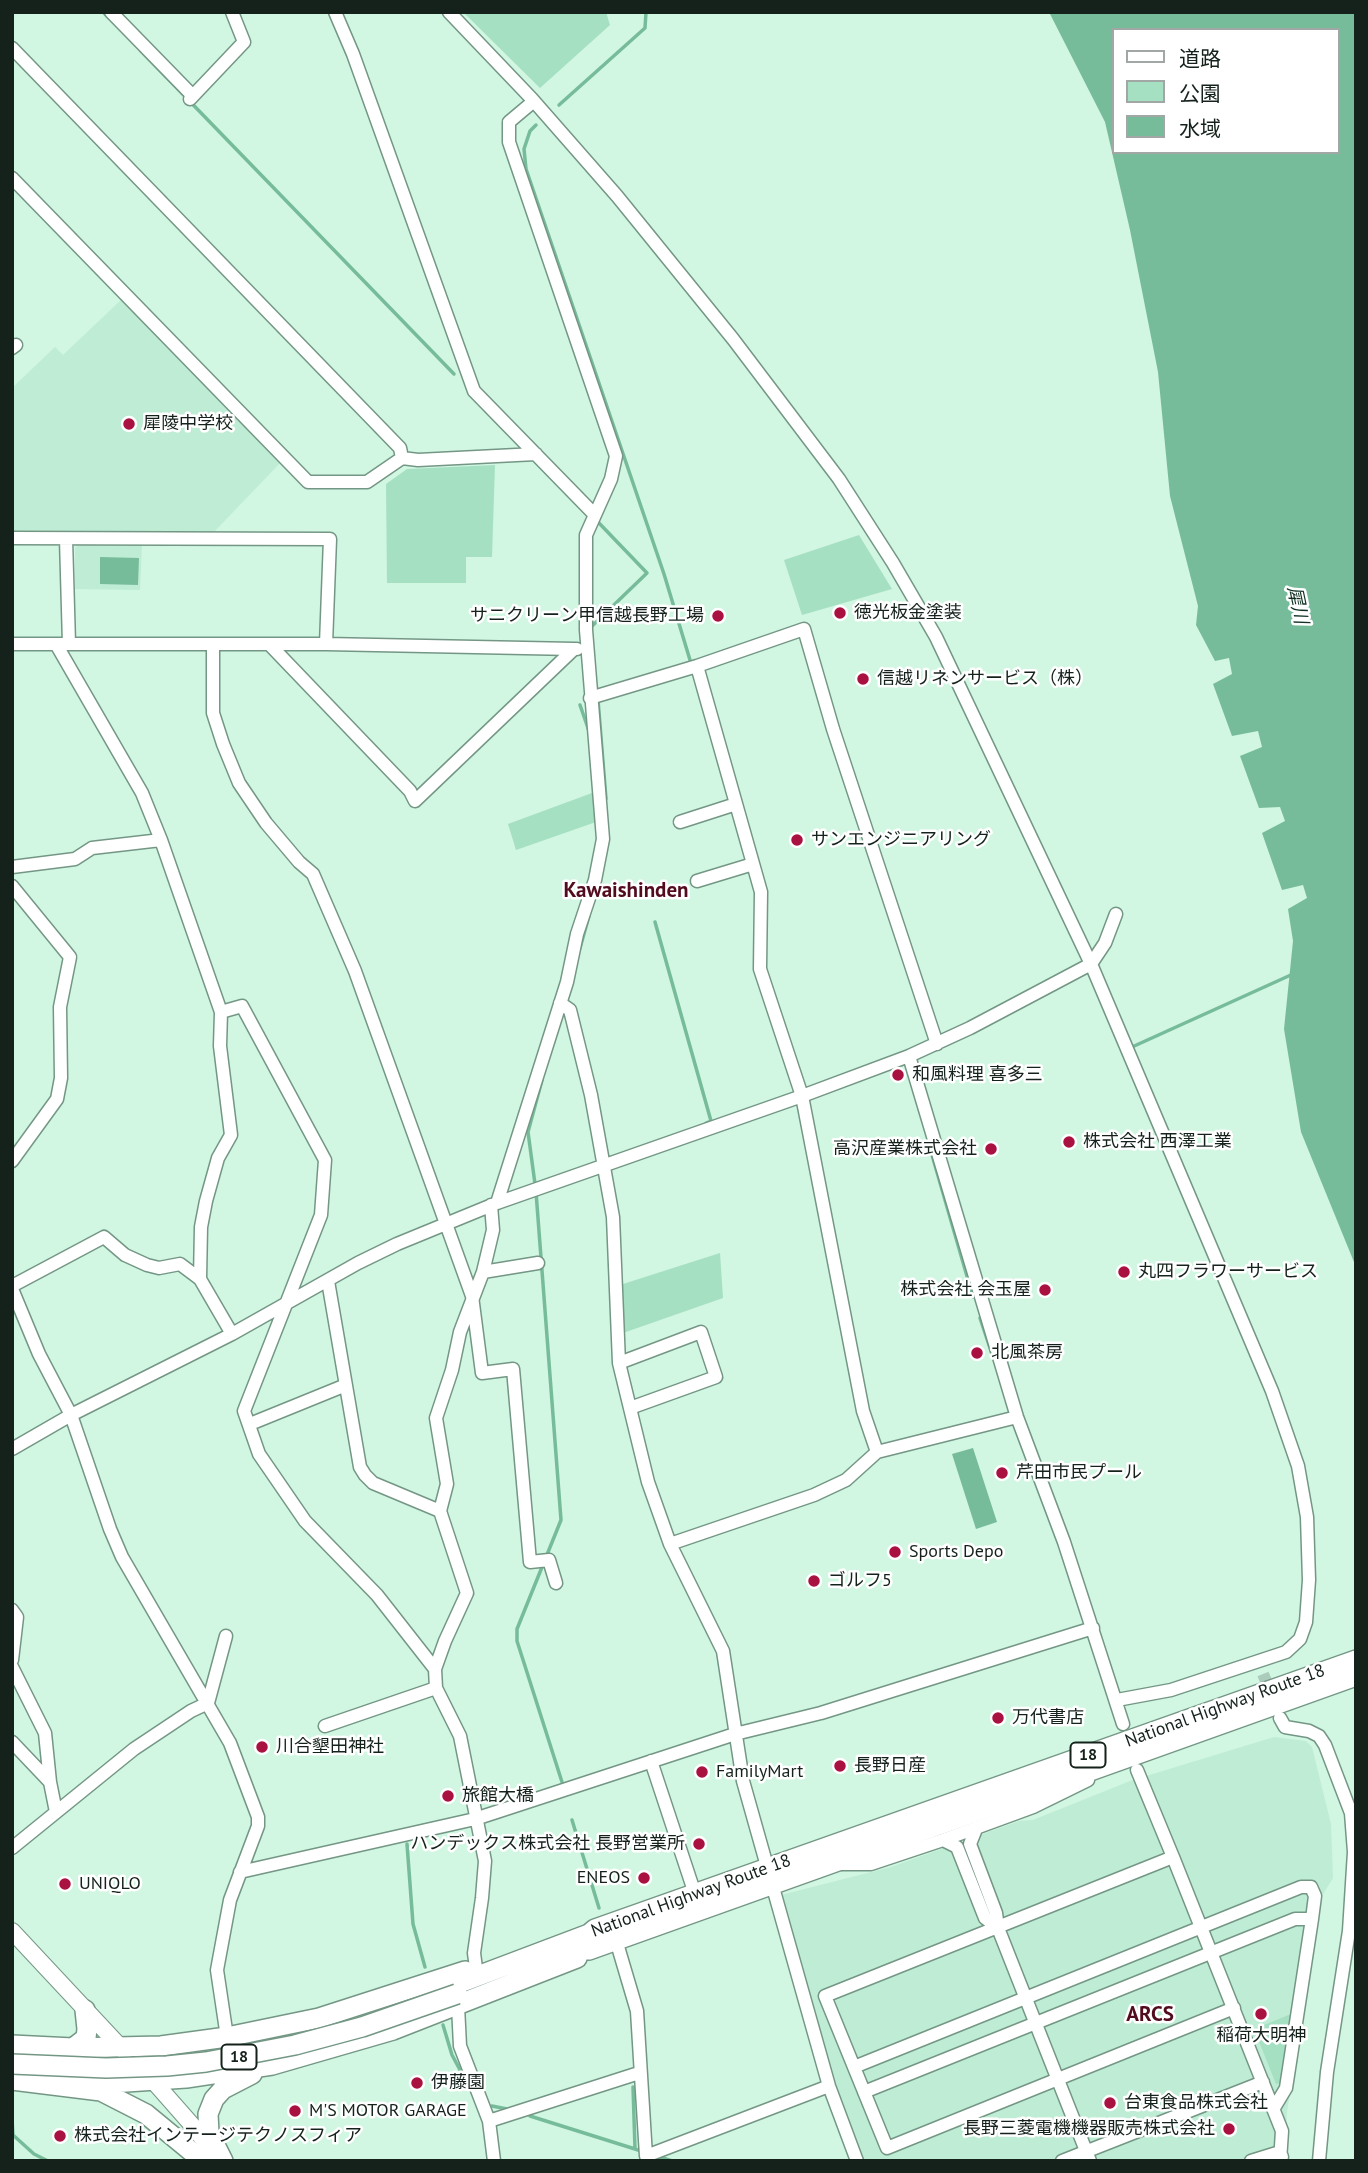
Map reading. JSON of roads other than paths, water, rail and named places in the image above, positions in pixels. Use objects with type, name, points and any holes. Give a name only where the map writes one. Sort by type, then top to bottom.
[{"type":"highway","name":"National Highway Route 18","points":[[12,2057],[105,2061],[166,2059],[243,2048],[457,1995],[595,1929],[695,1894],[832,1863],[1103,1766],[1352,1669]]},
{"type":"highway","name":"National Highway Route 18","points":[[12,2064],[106,2068],[167,2066],[219,2060],[295,2045],[362,2027],[589,1950],[769,1876],[1352,1669]]},
{"type":"highway","name":"18","points":[[12,2045],[73,2048],[161,2046],[227,2037],[319,2018],[587,1929],[595,1929]]},
{"type":"highway","name":"18","points":[[67,2085],[186,2078],[272,2065],[393,2030],[457,1995]]},
{"type":"highway","points":[[73,2048],[86,2038],[85,2010]]},
{"type":"highway","name":"18","points":[[221,2161],[209,2133],[208,2114],[214,2099],[223,2089],[272,2065]]},
{"type":"highway","name":"18","points":[[12,2080],[101,2091],[146,2113],[204,2161]]},
{"type":"main road","points":[[12,1931],[120,2046],[204,2161]]},
{"type":"main road","points":[[148,2081],[192,2125],[221,2161]]},
{"type":"street","points":[[111,12],[192,98],[244,42],[232,12]]},
{"type":"street","points":[[334,12],[353,54],[474,391],[595,515]]},
{"type":"street","points":[[449,12],[534,101],[617,196],[733,339],[846,491],[892,563],[936,637],[1091,964],[1272,1391],[1298,1466],[1307,1517],[1306,1622],[1300,1639],[1286,1652],[1171,1690],[1117,1700]]},
{"type":"street","points":[[12,48],[400,448],[402,458]]},
{"type":"street","points":[[476,1968],[474,1953],[485,1861],[460,1736],[436,1688],[435,1669],[444,1641],[467,1593],[440,1511],[447,1484],[436,1418],[452,1370],[460,1332],[483,1272],[493,1230],[494,1204],[560,1003],[603,839],[590,698],[586,535],[602,504],[620,455],[509,142],[509,122],[534,101]]},
{"type":"street","points":[[12,178],[308,482],[366,482],[402,458],[418,460],[536,454]]},
{"type":"street","points":[[12,538],[330,539],[326,644]]},
{"type":"street","points":[[65,539],[63,644],[142,793],[162,840],[220,1012],[219,1046],[231,1135],[218,1158],[206,1201],[201,1227],[200,1279]]},
{"type":"street","points":[[590,698],[804,629],[833,729],[937,1044]]},
{"type":"street","points":[[271,646],[410,791],[415,801],[587,638]]},
{"type":"street","points":[[12,643],[271,646],[326,644],[574,649]]},
{"type":"street","points":[[213,645],[213,713],[223,744],[239,783],[266,823],[299,862],[313,874],[355,971],[472,1296],[482,1374],[513,1370],[530,1562],[546,1560],[556,1583]]},
{"type":"street","points":[[696,666],[761,892],[760,969],[802,1096],[863,1411],[877,1452]]},
{"type":"street","points":[[684,821],[736,804]]},
{"type":"street","points":[[12,867],[75,859],[92,848],[162,840]]},
{"type":"street","points":[[697,881],[753,864]]},
{"type":"street","points":[[12,886],[70,957],[60,1007],[61,1078],[57,1099],[12,1161]]},
{"type":"street","points":[[12,1449],[71,1415],[232,1334],[368,1258],[446,1222],[802,1096],[937,1044],[1091,964],[1105,943],[1116,914]]},
{"type":"street","points":[[560,1003],[570,1010],[591,1095],[604,1165],[613,1217],[619,1363],[648,1482],[670,1544],[723,1651],[743,1781],[829,2086],[857,2161]]},
{"type":"street","points":[[220,1012],[242,1006],[326,1160],[321,1215],[244,1411],[259,1454],[305,1521],[377,1595],[435,1669]]},
{"type":"street","points":[[909,1056],[1017,1417],[1064,1542],[1123,1724]]},
{"type":"street","points":[[227,2037],[217,1970],[230,1900],[258,1826],[258,1817],[230,1743],[122,1557],[71,1415],[39,1354],[12,1288],[104,1237],[125,1255],[147,1265],[159,1268],[180,1264],[200,1279],[232,1334]]},
{"type":"street","points":[[483,1272],[538,1263]]},
{"type":"street","points":[[328,1281],[360,1467],[373,1483],[440,1511]]},
{"type":"street","points":[[619,1363],[701,1332],[716,1377],[630,1408]]},
{"type":"street","points":[[250,1424],[346,1385]]},
{"type":"street","points":[[670,1544],[814,1495],[846,1480],[877,1452],[1017,1417]]},
{"type":"street","points":[[12,1610],[17,1617],[12,1660]]},
{"type":"street","points":[[240,1872],[475,1819],[735,1734],[821,1713],[1093,1628]]},
{"type":"street","points":[[12,1848],[134,1749],[208,1703],[226,1636]]},
{"type":"street","points":[[1259,1660],[1264,1674]]},
{"type":"street","points":[[12,1667],[45,1733],[50,1782],[57,1812]]},
{"type":"street","points":[[326,1726],[436,1688]]},
{"type":"street","points":[[1280,1718],[1285,1727],[1309,1731],[1319,1736],[1325,1745],[1350,1813],[1354,1852],[1349,1931],[1326,2072],[1319,2161]]},
{"type":"street","points":[[12,1742],[50,1782]]},
{"type":"street","points":[[651,1761],[695,1894]]},
{"type":"street","points":[[832,1863],[871,1864],[976,1829],[1033,1807],[1097,1775],[1103,1766]]},
{"type":"street","points":[[1138,1770],[1282,2131],[1281,2158],[1251,2161]]},
{"type":"street","points":[[976,1829],[970,1844],[996,1913],[998,1928],[1088,2156]]},
{"type":"street","points":[[943,1840],[957,1847],[985,1918],[998,1928]]},
{"type":"street","points":[[1173,1857],[825,1996],[889,2155],[1057,2080],[1234,2008]]},
{"type":"street","points":[[854,2067],[1200,1927],[1301,1887],[1311,1886],[1315,1896],[1286,2088],[1274,2108]]},
{"type":"street","points":[[864,2092],[1295,1919],[1312,1919]]},
{"type":"street","points":[[616,1940],[637,2011],[646,2156],[829,2086]]},
{"type":"street","points":[[457,1995],[460,2046],[488,2121],[494,2161]]},
{"type":"street","points":[[488,2121],[639,2073]]},
{"type":"street","points":[[1062,2161],[1088,2156],[1263,2081]]},
{"type":"water","name":"犀川","points":[[1049,12],[1356,12],[1356,1267],[1301,1132],[1284,1029],[1293,941],[1288,909],[1307,898],[1303,885],[1282,890],[1262,833],[1285,821],[1280,807],[1259,808],[1240,756],[1262,747],[1258,731],[1232,736],[1213,684],[1232,674],[1229,658],[1215,661],[1196,625],[1198,606],[1170,496],[1158,372],[1112,154],[1340,154],[1340,28],[1112,28],[1112,152],[1105,122]]},
{"type":"water","points":[[100,557],[139,558],[138,585],[100,584]]},
{"type":"water","points":[[973,1448],[997,1522],[976,1529],[952,1454]]},
{"type":"waterway","points":[[103,12],[109,18]]},
{"type":"waterway","points":[[559,105],[645,28],[646,12]]},
{"type":"waterway","points":[[141,51],[454,374]]},
{"type":"waterway","points":[[536,125],[530,131],[524,149],[526,169],[664,574],[690,660]]},
{"type":"waterway","points":[[590,628],[647,573],[598,522]]},
{"type":"waterway","points":[[598,700],[606,799]]},
{"type":"waterway","points":[[580,705],[589,731]]},
{"type":"waterway","points":[[580,948],[589,916]]},
{"type":"waterway","points":[[655,922],[711,1121],[706,1123]]},
{"type":"waterway","points":[[1132,1047],[1293,974]]},
{"type":"waterway","points":[[535,1184],[528,1132],[542,1080]]},
{"type":"waterway","points":[[930,1148],[973,1297]]},
{"type":"waterway","points":[[536,1192],[561,1520],[517,1629],[517,1641],[562,1782]]},
{"type":"waterway","points":[[980,1318],[992,1354]]},
{"type":"waterway","points":[[572,1820],[599,1908]]},
{"type":"waterway","points":[[407,1844],[413,1924],[425,1967]]},
{"type":"waterway","points":[[443,2025],[452,2055],[474,2096]]},
{"type":"waterway","points":[[633,2087],[635,2149],[638,2150]]},
{"type":"waterway","points":[[492,2106],[507,2109]]},
{"type":"waterway","points":[[530,2116],[635,2149]]},
{"type":"waterway","points":[[12,2119],[13,2135],[34,2154],[48,2161]]},
{"type":"waterway","points":[[660,2157],[672,2161]]},
{"type":"tunnel","points":[[1263,1674],[1272,1695]]},
{"type":"place","name":"犀陵中学校","points":[[129,424]]},
{"type":"place","name":"徳光板金塗装","points":[[840,613]]},
{"type":"place","name":"サニクリーン甲信越長野工場","points":[[718,616]]},
{"type":"place","name":"信越リネンサービス（株）","points":[[863,679]]},
{"type":"place","name":"サンエンジニアリング","points":[[797,840]]},
{"type":"place","name":"和風料理 喜多三","points":[[898,1075]]},
{"type":"place","name":"株式会社 西澤工業","points":[[1069,1142]]},
{"type":"place","name":"高沢産業株式会社","points":[[991,1149]]},
{"type":"place","name":"丸四フラワーサービス","points":[[1124,1272]]},
{"type":"place","name":"株式会社 会玉屋","points":[[1045,1290]]},
{"type":"place","name":"北風茶房","points":[[977,1353]]},
{"type":"place","name":"芹田市民プール","points":[[1002,1473]]},
{"type":"place","name":"Sports Depo","points":[[895,1552]]},
{"type":"place","name":"ゴルフ5","points":[[814,1581]]},
{"type":"place","name":"万代書店","points":[[998,1718]]},
{"type":"place","name":"川合墾田神社","points":[[262,1747]]},
{"type":"place","name":"長野日産","points":[[840,1766]]},
{"type":"place","name":"FamilyMart","points":[[702,1772]]},
{"type":"place","name":"旅館大橋","points":[[448,1796]]},
{"type":"place","name":"ハンデックス株式会社 長野営業所","points":[[699,1844]]},
{"type":"place","name":"ENEOS","points":[[644,1878]]},
{"type":"place","name":"UNIQLO","points":[[65,1884]]},
{"type":"place","name":"稲荷大明神","points":[[1261,2014]]},
{"type":"place","name":"伊藤園","points":[[417,2083]]},
{"type":"place","name":"台東食品株式会社","points":[[1110,2103]]},
{"type":"place","name":"M'S MOTOR GARAGE","points":[[295,2111]]},
{"type":"place","name":"長野三菱電機機器販売株式会社","points":[[1229,2129]]},
{"type":"place","name":"株式会社インテージテクノスフィア","points":[[60,2136]]},
{"type":"district","name":"Kawaishinden","points":[[626,891]]},
{"type":"district","name":"ARCS","points":[[1150,2015]]}]
